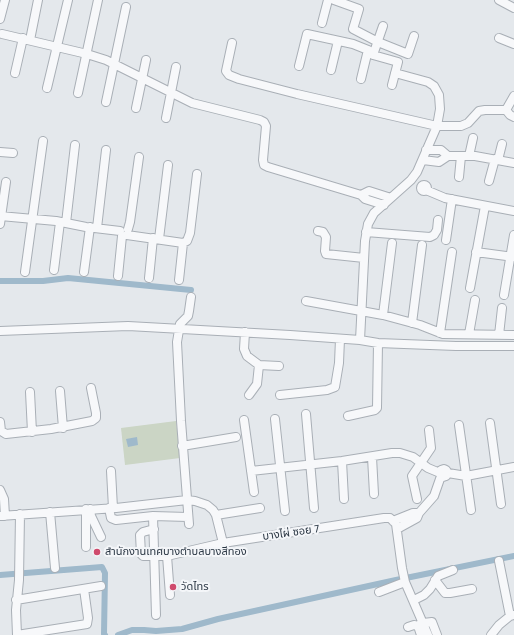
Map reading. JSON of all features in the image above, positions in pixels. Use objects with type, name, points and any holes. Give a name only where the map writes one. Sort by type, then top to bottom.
[{"type":"street","points":[[0,19],[5,0]]},
{"type":"street","points":[[15,73],[38,0]]},
{"type":"street","points":[[47,88],[68,0]]},
{"type":"street","points":[[78,93],[98,0]]},
{"type":"street","points":[[322,23],[328,0]]},
{"type":"street","points":[[334,0],[359,9],[354,30],[378,42],[408,54],[414,36]]},
{"type":"street","points":[[502,1],[514,8]]},
{"type":"street","points":[[106,102],[126,7]]},
{"type":"street","points":[[361,79],[371,52],[378,42],[383,26]]},
{"type":"street","points":[[0,33],[87,54],[114,63],[192,103],[260,120],[264,122],[266,130],[263,160],[264,165],[268,168],[361,195],[365,199],[384,205]]},
{"type":"street","points":[[299,66],[307,34],[353,44],[398,62],[392,85]]},
{"type":"street","points":[[499,38],[514,44]]},
{"type":"street","points":[[331,70],[338,41]]},
{"type":"street","points":[[232,43],[226,66],[226,73],[229,76],[297,94],[437,126],[461,126],[468,123],[478,111],[498,109],[506,110],[514,117]]},
{"type":"street","points":[[136,108],[146,60]]},
{"type":"street","points":[[166,118],[176,67]]},
{"type":"street","points":[[360,340],[364,241],[368,224],[374,213],[411,180],[423,160],[437,126],[440,109],[439,95],[434,86],[428,82],[395,73]]},
{"type":"street","points":[[506,110],[514,96]]},
{"type":"street","points":[[459,177],[465,156],[473,138]]},
{"type":"street","points":[[25,272],[43,141]]},
{"type":"street","points":[[489,181],[502,144]]},
{"type":"street","points":[[54,270],[63,222],[74,145]]},
{"type":"street","points":[[84,272],[94,228],[106,150]]},
{"type":"street","points":[[426,150],[441,150],[448,156]]},
{"type":"street","points":[[0,152],[13,153]]},
{"type":"street","points":[[423,160],[439,162],[448,156],[465,156],[496,159],[514,163]]},
{"type":"street","points":[[118,276],[124,233],[130,222],[139,157]]},
{"type":"street","points":[[149,278],[168,166]]},
{"type":"street","points":[[6,182],[0,219],[33,219],[63,222],[183,243],[189,238],[197,174]]},
{"type":"street","points":[[411,180],[445,198],[514,211]]},
{"type":"street","points":[[361,195],[368,191],[391,198]]},
{"type":"street","points":[[446,240],[452,199]]},
{"type":"street","points":[[470,288],[485,206]]},
{"type":"street","points":[[366,232],[430,237],[434,235],[437,230],[438,220]]},
{"type":"street","points":[[318,230],[323,232],[326,236],[326,254],[364,258]]},
{"type":"street","points":[[504,295],[512,257],[514,235]]},
{"type":"street","points":[[179,280],[183,243]]},
{"type":"street","points":[[383,315],[392,243]]},
{"type":"street","points":[[412,323],[422,245]]},
{"type":"street","points":[[440,333],[452,252]]},
{"type":"street","points":[[476,252],[512,257]]},
{"type":"street","points":[[111,471],[110,516],[114,519],[153,516],[188,521],[177,354],[178,328],[182,321],[188,316],[191,297]]},
{"type":"street","points":[[469,334],[475,300]]},
{"type":"street","points":[[306,301],[383,315],[443,334],[514,335]]},
{"type":"street","points":[[499,334],[502,308]]},
{"type":"street","points":[[0,331],[128,326],[246,332],[360,340],[378,343],[456,346],[514,346]]},
{"type":"street","points":[[246,332],[245,353],[259,365],[279,366]]},
{"type":"street","points":[[280,395],[327,390],[335,387],[339,363],[340,339]]},
{"type":"street","points":[[348,416],[375,410],[377,408],[378,343]]},
{"type":"street","points":[[249,395],[257,384],[259,365]]},
{"type":"street","points":[[0,422],[0,431],[4,434],[63,428],[94,420],[96,413],[92,388]]},
{"type":"street","points":[[60,391],[63,428]]},
{"type":"street","points":[[30,392],[32,432]]},
{"type":"street","points":[[306,414],[314,508]]},
{"type":"street","points":[[274,419],[285,511]]},
{"type":"street","points":[[244,420],[254,492]]},
{"type":"street","points":[[490,423],[498,470],[501,504]]},
{"type":"street","points":[[459,425],[471,510]]},
{"type":"street","points":[[417,499],[412,476],[431,448],[429,430]]},
{"type":"street","points":[[182,446],[236,437]]},
{"type":"street","points":[[251,471],[342,461],[392,453],[400,453],[413,457],[421,463],[443,474],[466,476],[514,467]]},
{"type":"street","points":[[372,457],[374,494]]},
{"type":"street","points":[[342,461],[344,499]]},
{"type":"street","points":[[421,635],[421,625],[414,600],[404,579],[395,525],[417,518],[419,513],[434,496],[443,474]]},
{"type":"street","points":[[0,490],[4,499],[2,516],[111,508],[187,500],[207,504],[216,515],[223,543]]},
{"type":"street","points":[[138,505],[139,518]]},
{"type":"street","points":[[216,515],[260,508]]},
{"type":"street","points":[[88,509],[101,536]]},
{"type":"street","points":[[86,546],[88,509]]},
{"type":"street","points":[[50,512],[55,568]]},
{"type":"street","points":[[20,514],[20,569],[16,600],[17,635],[87,624],[88,618],[84,589]]},
{"type":"street","points":[[153,516],[156,615]]},
{"type":"street","name":"บางไผ่ ซอย 7","points":[[155,556],[167,556],[223,543],[384,518],[390,518],[395,525]]},
{"type":"street","points":[[154,529],[143,532],[140,535],[142,555],[155,556]]},
{"type":"street","points":[[167,556],[170,595]]},
{"type":"street","points":[[491,635],[499,625],[512,616],[499,561]]},
{"type":"street","points":[[414,600],[424,595],[430,589],[438,576],[453,570]]},
{"type":"street","points":[[379,592],[404,579]]},
{"type":"street","points":[[435,580],[445,593],[472,589]]},
{"type":"street","points":[[16,600],[101,586]]},
{"type":"street","points":[[408,627],[432,622],[437,635]]},
{"type":"street","points":[[421,625],[428,635]]},
{"type":"green space","points":[[176,421],[180,458],[125,465],[121,428]]},
{"type":"water","points":[[137,437],[138,445],[128,447],[126,439]]},
{"type":"waterway","points":[[0,281],[43,281],[68,278],[191,290]]},
{"type":"waterway","points":[[118,635],[132,630],[156,631],[182,629],[218,619],[514,556]]},
{"type":"waterway","points":[[0,575],[102,567],[105,573],[105,635]]},
{"type":"place","name":"สำนักงานเทศบางตำบลบางสีทอง","points":[[97,552]]},
{"type":"place","name":"วัดไทร","points":[[173,587]]}]
